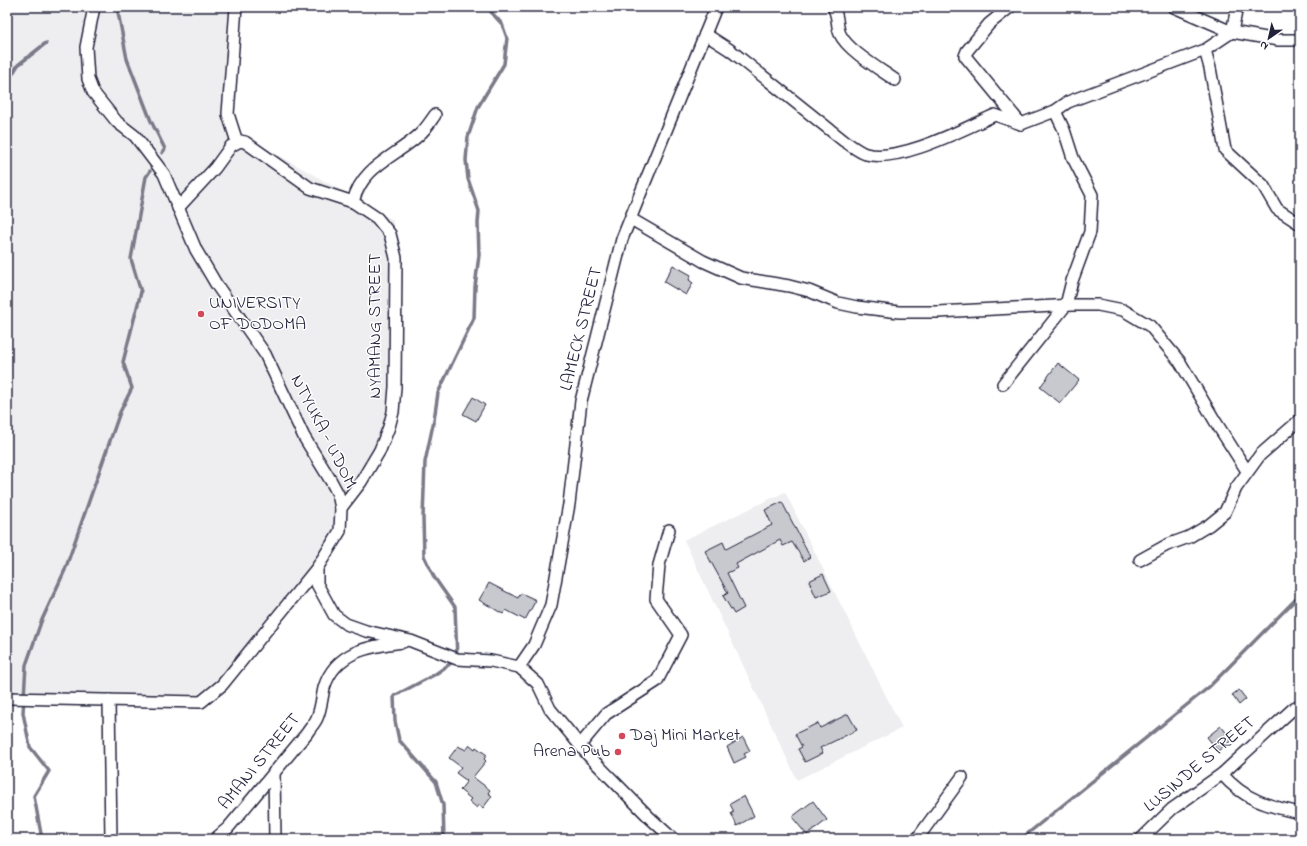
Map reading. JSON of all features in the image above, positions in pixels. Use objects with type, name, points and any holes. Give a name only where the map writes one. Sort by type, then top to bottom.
[{"type":"street","name":"NTYUKA - UDOM","points":[[7,698],[200,702],[222,685],[317,568],[340,531],[341,508],[331,481],[304,438],[265,354],[216,284],[196,250],[164,174],[135,136],[117,122],[92,92],[88,78],[86,47],[94,7]]},
{"type":"street","points":[[178,208],[215,168],[231,146],[237,142],[228,114],[236,7]]},
{"type":"street","name":"LAMECK STREET","points":[[519,668],[534,645],[551,605],[569,504],[581,401],[610,289],[612,273],[622,239],[716,7]]},
{"type":"street","points":[[833,7],[837,15],[840,34],[854,51],[895,80]]},
{"type":"street","points":[[1010,7],[989,24],[967,51],[965,56],[1021,124]]},
{"type":"street","points":[[1174,7],[1232,32],[1278,40],[1300,40]]},
{"type":"street","points":[[705,34],[730,50],[838,136],[865,154],[884,155],[906,152],[995,115],[1021,124],[1055,111],[1068,102],[1204,50],[1232,32],[1236,7]]},
{"type":"street","points":[[1204,50],[1210,68],[1225,150],[1263,185],[1277,209],[1300,224]]},
{"type":"street","points":[[1003,384],[1066,306],[1090,232],[1092,195],[1073,158],[1064,130],[1055,111]]},
{"type":"street","points":[[353,202],[360,182],[387,158],[418,136],[435,115]]},
{"type":"street","name":"NYAMANG STREET","points":[[237,142],[245,142],[310,188],[353,202],[377,218],[390,234],[395,252],[395,387],[389,427],[380,450],[361,482],[341,508]]},
{"type":"street","points":[[631,219],[703,261],[741,278],[802,290],[838,303],[857,307],[899,312],[938,312],[1066,306],[1098,306],[1123,310],[1150,326],[1180,362],[1247,471]]},
{"type":"street","points":[[1140,560],[1167,545],[1189,537],[1209,525],[1225,512],[1236,488],[1260,455],[1300,420]]},
{"type":"street","points":[[580,745],[606,714],[657,681],[681,635],[656,599],[659,565],[669,530]]},
{"type":"street","points":[[317,568],[317,584],[334,615],[346,624],[366,631],[411,641],[457,659],[491,661],[519,668],[538,684],[550,709],[580,745],[650,818],[673,839]]},
{"type":"street","name":"AMANI STREET","points":[[215,839],[228,828],[317,717],[329,676],[339,663],[353,652],[373,646],[411,641]]},
{"type":"street","points":[[109,700],[111,839]]},
{"type":"street","name":"LUSINDE STREET","points":[[1141,839],[1172,808],[1222,774],[1294,708],[1300,705]]},
{"type":"street","points":[[274,772],[275,839]]},
{"type":"street","points":[[1222,774],[1234,788],[1255,800],[1300,813]]},
{"type":"street","points":[[917,839],[962,777]]},
{"type":"shaded area","name":"UNIVERSITY OF DODOMA","points":[[7,7],[234,7],[224,124],[393,220],[396,407],[320,570],[201,704],[7,700]]},
{"type":"shaded area","points":[[785,492],[902,728],[797,780],[684,540]]},
{"type":"building","points":[[673,265],[691,275],[689,280],[693,283],[686,295],[664,282]]},
{"type":"building","points":[[1058,363],[1079,380],[1060,403],[1040,387]]},
{"type":"building","points":[[473,397],[485,405],[476,421],[463,414]]},
{"type":"building","points":[[782,502],[810,557],[804,561],[792,542],[783,546],[780,540],[736,564],[738,568],[727,573],[744,608],[734,614],[723,596],[728,593],[705,551],[723,542],[726,549],[772,525],[765,510]]},
{"type":"building","points":[[823,574],[831,591],[816,597],[809,581]]},
{"type":"building","points":[[489,583],[518,598],[521,593],[536,600],[525,620],[506,610],[503,614],[479,600]]},
{"type":"building","points":[[1239,690],[1246,699],[1239,705],[1232,695]]},
{"type":"building","points":[[848,714],[857,730],[820,748],[823,753],[805,762],[798,749],[802,747],[795,734],[818,723],[820,728]]},
{"type":"building","points":[[1221,726],[1232,740],[1218,751],[1207,737]]},
{"type":"building","points":[[743,737],[750,751],[744,754],[746,757],[734,763],[727,747]]},
{"type":"building","points":[[470,745],[475,749],[476,747],[487,755],[484,759],[486,761],[473,777],[490,790],[488,793],[492,796],[483,808],[479,805],[477,808],[469,801],[471,799],[460,790],[467,781],[456,773],[461,767],[449,758],[458,746],[466,750]]},
{"type":"building","points":[[744,796],[754,816],[737,826],[731,813],[734,812],[730,804]]},
{"type":"building","points":[[813,801],[827,820],[807,835],[792,817]]},
{"type":"waterway","points":[[117,7],[127,59],[151,121],[165,149],[162,153]]},
{"type":"waterway","points":[[444,839],[443,805],[436,782],[399,740],[395,721],[394,696],[434,675],[457,659],[455,607],[434,577],[424,556],[423,518],[425,462],[438,393],[474,318],[475,287],[479,255],[479,211],[468,179],[466,160],[468,137],[478,107],[504,64],[507,38],[502,24],[491,12],[492,7]]},
{"type":"waterway","points":[[7,83],[18,65],[46,43]]},
{"type":"waterway","points":[[42,839],[34,796],[49,771],[30,747],[23,713],[26,665],[41,622],[65,570],[120,412],[132,388],[123,362],[141,292],[131,259],[146,177],[150,171]]},
{"type":"waterway","points":[[1021,839],[1209,687],[1300,595]]},
{"type":"place","name":"UNIVERSITY OF DODOMA","points":[[201,314]]},
{"type":"place","name":"Daj Mini Market","points":[[622,736]]},
{"type":"place","name":"Arena Pub","points":[[618,752]]}]
